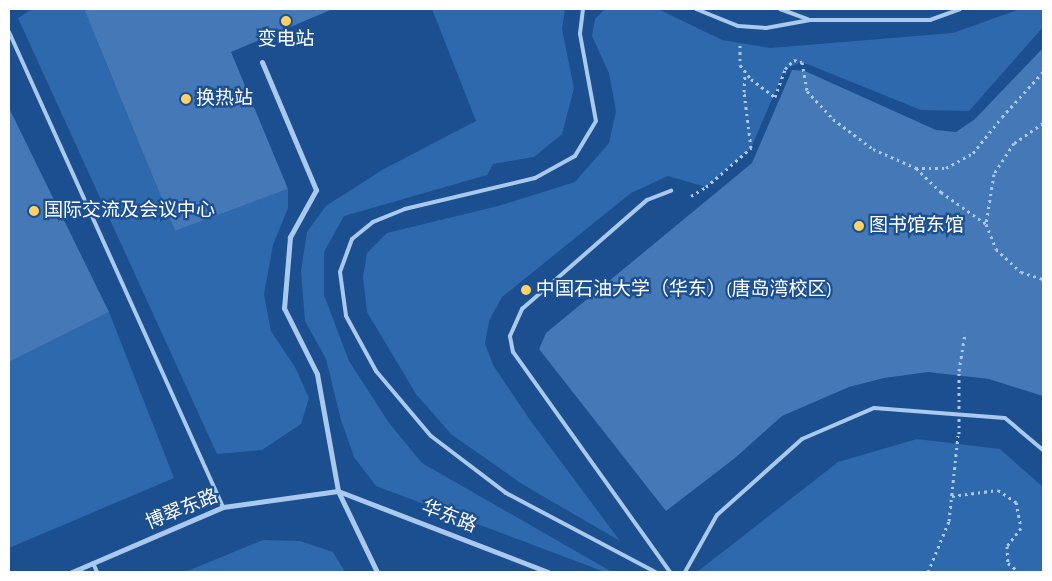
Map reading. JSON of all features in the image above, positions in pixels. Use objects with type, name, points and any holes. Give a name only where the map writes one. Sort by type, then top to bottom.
[{"type":"street","points":[[262,62],[316,190],[290,237],[284,308],[317,374],[338,491],[377,572]]},
{"type":"street","name":"博翠东路","points":[[72,572],[223,507],[338,491]]},
{"type":"street","name":"华东路","points":[[338,491],[548,572]]},
{"type":"lane","points":[[583,9],[580,34],[596,121],[574,156],[535,178],[405,209],[373,222],[352,239],[340,272],[342,290],[346,316],[376,371],[430,436],[506,493],[655,572]]},
{"type":"lane","points":[[696,9],[738,26],[766,28],[810,20],[930,20],[960,9]]},
{"type":"lane","points":[[780,9],[810,20]]},
{"type":"lane","points":[[9,32],[223,507]]},
{"type":"lane","points":[[670,572],[513,352],[510,336],[522,309],[647,200],[671,191]]},
{"type":"lane","points":[[685,572],[717,514],[802,438],[874,408],[1005,418],[1043,450]]},
{"type":"lane","points":[[93,563],[97,572]]},
{"type":"path","points":[[738,26],[740,65],[751,79],[775,97],[785,69],[794,60],[802,62],[807,91],[833,119],[874,149],[916,168],[941,192],[986,224]]},
{"type":"path","points":[[916,168],[946,168],[973,153],[1002,117],[1043,72]]},
{"type":"path","points":[[1043,123],[1014,143],[994,174],[986,224],[996,249],[1022,272],[1043,279]]},
{"type":"path","points":[[928,572],[949,521],[958,434],[960,371],[966,332]]},
{"type":"path","points":[[952,496],[998,490],[1016,502],[1021,528],[1007,546],[1008,563],[1019,572]]},
{"type":"shaded area","points":[[32,9],[84,9],[175,231],[288,189],[288,208],[273,245],[264,294],[271,331],[295,367],[309,398],[301,424],[262,450],[217,454],[18,18]]},
{"type":"shaded area","points":[[432,9],[565,9],[562,29],[574,88],[562,134],[534,157],[493,164],[487,175],[344,216],[324,252],[324,295],[349,361],[389,423],[422,463],[612,572],[605,572],[376,486],[354,457],[341,420],[326,359],[305,321],[301,271],[307,232],[326,206],[382,170],[476,121]]},
{"type":"shaded area","points":[[605,9],[658,9],[722,40],[770,48],[953,33],[1020,9],[1043,9],[1043,27],[969,111],[921,110],[802,62],[785,69],[751,148],[706,187],[668,176],[631,193],[502,297],[489,321],[485,343],[493,365],[530,420],[620,541],[522,484],[451,434],[416,394],[367,312],[363,277],[367,253],[387,233],[498,206],[575,182],[609,143],[616,111],[609,73],[592,36],[595,19]]},
{"type":"shaded area","points":[[109,312],[174,478],[9,548],[9,362]]},
{"type":"shaded area","points":[[917,439],[1000,449],[1043,487],[1043,572],[697,572],[838,462]]},
{"type":"shaded area","points":[[263,540],[300,541],[333,552],[345,572],[185,572]]},
{"type":"building","name":"换热站","points":[[84,9],[333,9],[231,52],[288,189],[175,231]]},
{"type":"building","name":"图书馆东馆","points":[[1043,48],[1043,396],[989,379],[928,372],[884,378],[849,387],[782,416],[735,458],[666,511],[539,349],[546,333],[752,163],[792,70],[805,71],[936,130],[956,132],[975,119]]},
{"type":"building","name":"国际交流及会议中心","points":[[9,108],[109,312],[9,362]]},
{"type":"place","name":"变电站","points":[[286,21]]},
{"type":"place","name":"换热站","points":[[186,99]]},
{"type":"place","name":"国际交流及会议中心","points":[[34,211]]},
{"type":"place","name":"图书馆东馆","points":[[859,226]]},
{"type":"place","name":"中国石油大学（华东）(唐岛湾校区)","points":[[526,290]]}]
